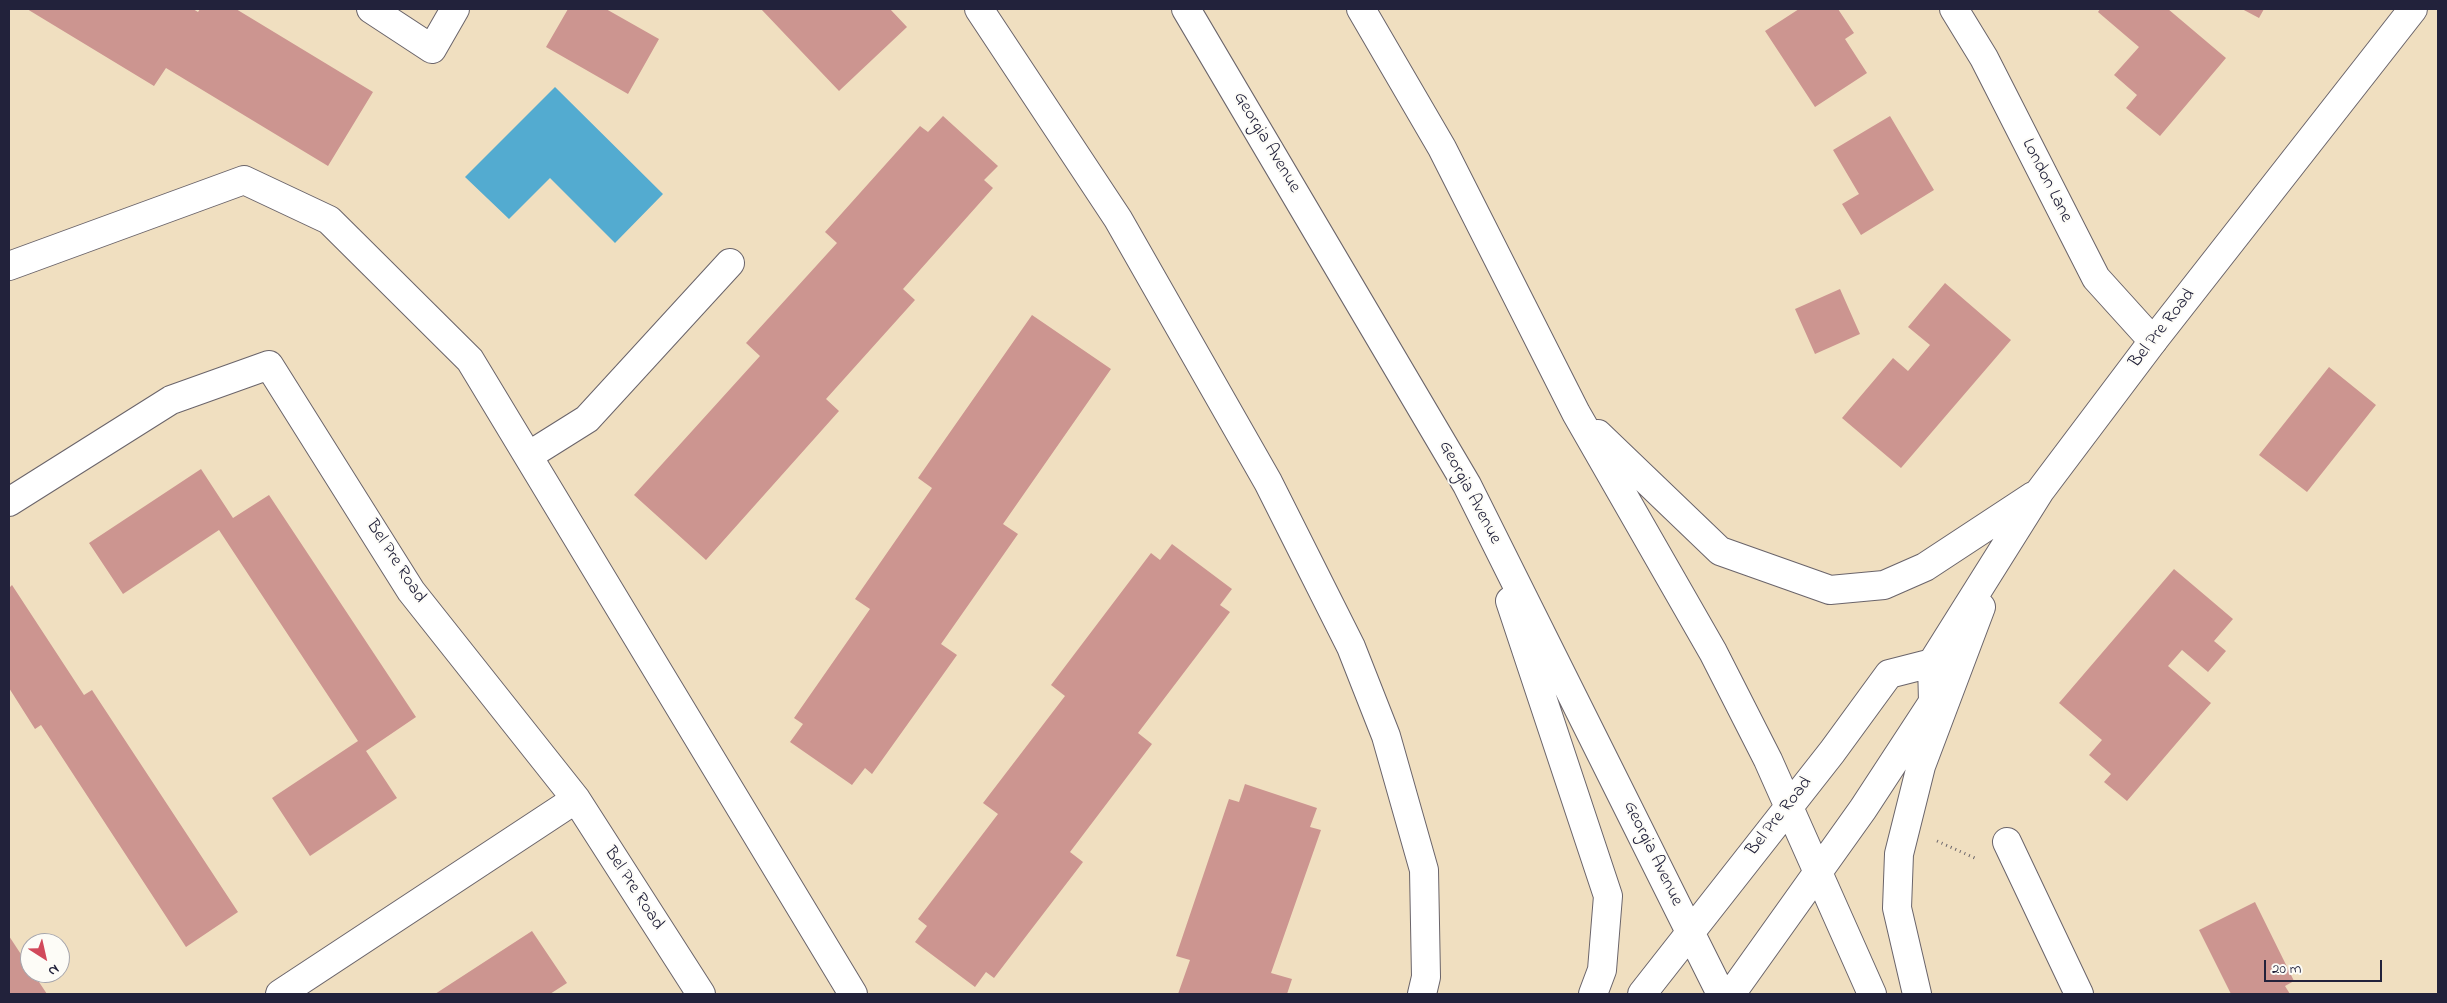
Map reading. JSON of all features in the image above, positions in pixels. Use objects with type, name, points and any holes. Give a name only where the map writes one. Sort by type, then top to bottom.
[{"type":"main road","points":[[371,9],[432,49],[456,9]]},
{"type":"main road","points":[[979,9],[1118,219],[1268,482],[1351,647],[1386,736],[1424,870],[1426,977],[1422,994]]},
{"type":"main road","name":"Georgia Avenue","points":[[1186,9],[1467,485],[1721,994]]},
{"type":"main road","points":[[1361,9],[1442,148],[1576,412],[1713,652],[1768,760],[1872,994]]},
{"type":"main road","name":"London Lane","points":[[1954,9],[1984,58],[2096,278],[2153,341]]},
{"type":"main road","name":"Bel Pre Road","points":[[1642,994],[1832,752],[1889,674],[1932,662],[2040,490],[2153,341],[2413,9]]},
{"type":"main road","points":[[9,266],[244,180],[329,220],[470,360],[853,994]]},
{"type":"main road","points":[[528,456],[587,419],[730,263]]},
{"type":"main road","name":"Bel Pre Road","points":[[9,502],[171,400],[270,365],[411,591],[576,799],[701,994]]},
{"type":"main road","points":[[1576,412],[1720,551],[1830,590],[1884,586],[1925,567],[2040,490]]},
{"type":"main road","points":[[1477,505],[1608,896],[1602,970],[1593,994]]},
{"type":"main road","points":[[1917,994],[1897,908],[1899,854],[1921,766],[2000,556]]},
{"type":"main road","points":[[1731,994],[1862,809],[1933,702],[1932,662]]},
{"type":"main road","points":[[280,994],[576,799]]},
{"type":"main road","points":[[2007,842],[2078,994]]},
{"type":"water","points":[[555,87],[663,194],[615,243],[550,178],[509,219],[465,177]]},
{"type":"building","points":[[27,9],[193,9],[198,12],[200,9],[236,9],[373,92],[328,166],[166,68],[154,86]]},
{"type":"building","points":[[568,9],[606,9],[659,39],[628,94],[546,47]]},
{"type":"building","points":[[761,9],[890,9],[907,27],[839,91]]},
{"type":"building","points":[[1799,9],[1838,9],[1854,33],[1845,39],[1867,73],[1815,107],[1765,31]]},
{"type":"building","points":[[2100,9],[2168,9],[2226,58],[2160,136],[2126,108],[2137,95],[2114,75],[2139,47],[2098,12]]},
{"type":"building","points":[[2242,9],[2264,9],[2259,18]]},
{"type":"building","points":[[943,116],[998,166],[984,180],[993,188],[903,289],[915,300],[826,399],[839,411],[706,560],[634,495],[760,356],[746,343],[837,243],[825,232],[920,126],[928,132]]},
{"type":"building","points":[[1890,116],[1934,190],[1861,235],[1842,204],[1859,194],[1833,150]]},
{"type":"building","points":[[1945,283],[2011,340],[1901,468],[1842,418],[1893,358],[1908,371],[1930,345],[1908,327]]},
{"type":"building","points":[[1840,289],[1860,334],[1815,354],[1795,309]]},
{"type":"building","points":[[1032,315],[1111,369],[1003,524],[1018,534],[941,644],[957,655],[872,774],[865,768],[852,785],[790,742],[803,724],[794,718],[870,609],[855,599],[932,488],[918,478]]},
{"type":"building","points":[[2329,367],[2376,405],[2307,492],[2259,455]]},
{"type":"building","points":[[201,469],[233,518],[269,495],[416,717],[366,751],[397,798],[310,856],[272,798],[358,741],[219,530],[123,594],[89,543]]},
{"type":"building","points":[[1172,544],[1232,589],[1220,605],[1230,612],[1138,733],[1152,744],[1070,852],[1083,862],[994,978],[986,972],[975,987],[915,942],[927,926],[918,919],[998,814],[983,803],[1065,696],[1051,685],[1151,553],[1160,560]]},
{"type":"building","points":[[2174,569],[2233,619],[2214,641],[2226,651],[2208,672],[2182,650],[2168,666],[2211,703],[2127,801],[2104,782],[2111,774],[2089,755],[2102,740],[2059,703]]},
{"type":"building","points":[[12,585],[84,695],[92,690],[238,912],[186,947],[41,725],[35,729],[9,688],[9,588]]},
{"type":"building","points":[[1245,784],[1317,808],[1310,827],[1321,830],[1271,973],[1292,979],[1287,994],[1178,994],[1190,960],[1176,956],[1229,799],[1239,802]]},
{"type":"building","points":[[2255,902],[2294,981],[2285,986],[2290,994],[2231,994],[2199,930]]},
{"type":"building","points":[[532,931],[567,983],[550,994],[435,994]]},
{"type":"building","points":[[9,936],[20,953],[20,983],[40,983],[47,994],[9,994]]}]
